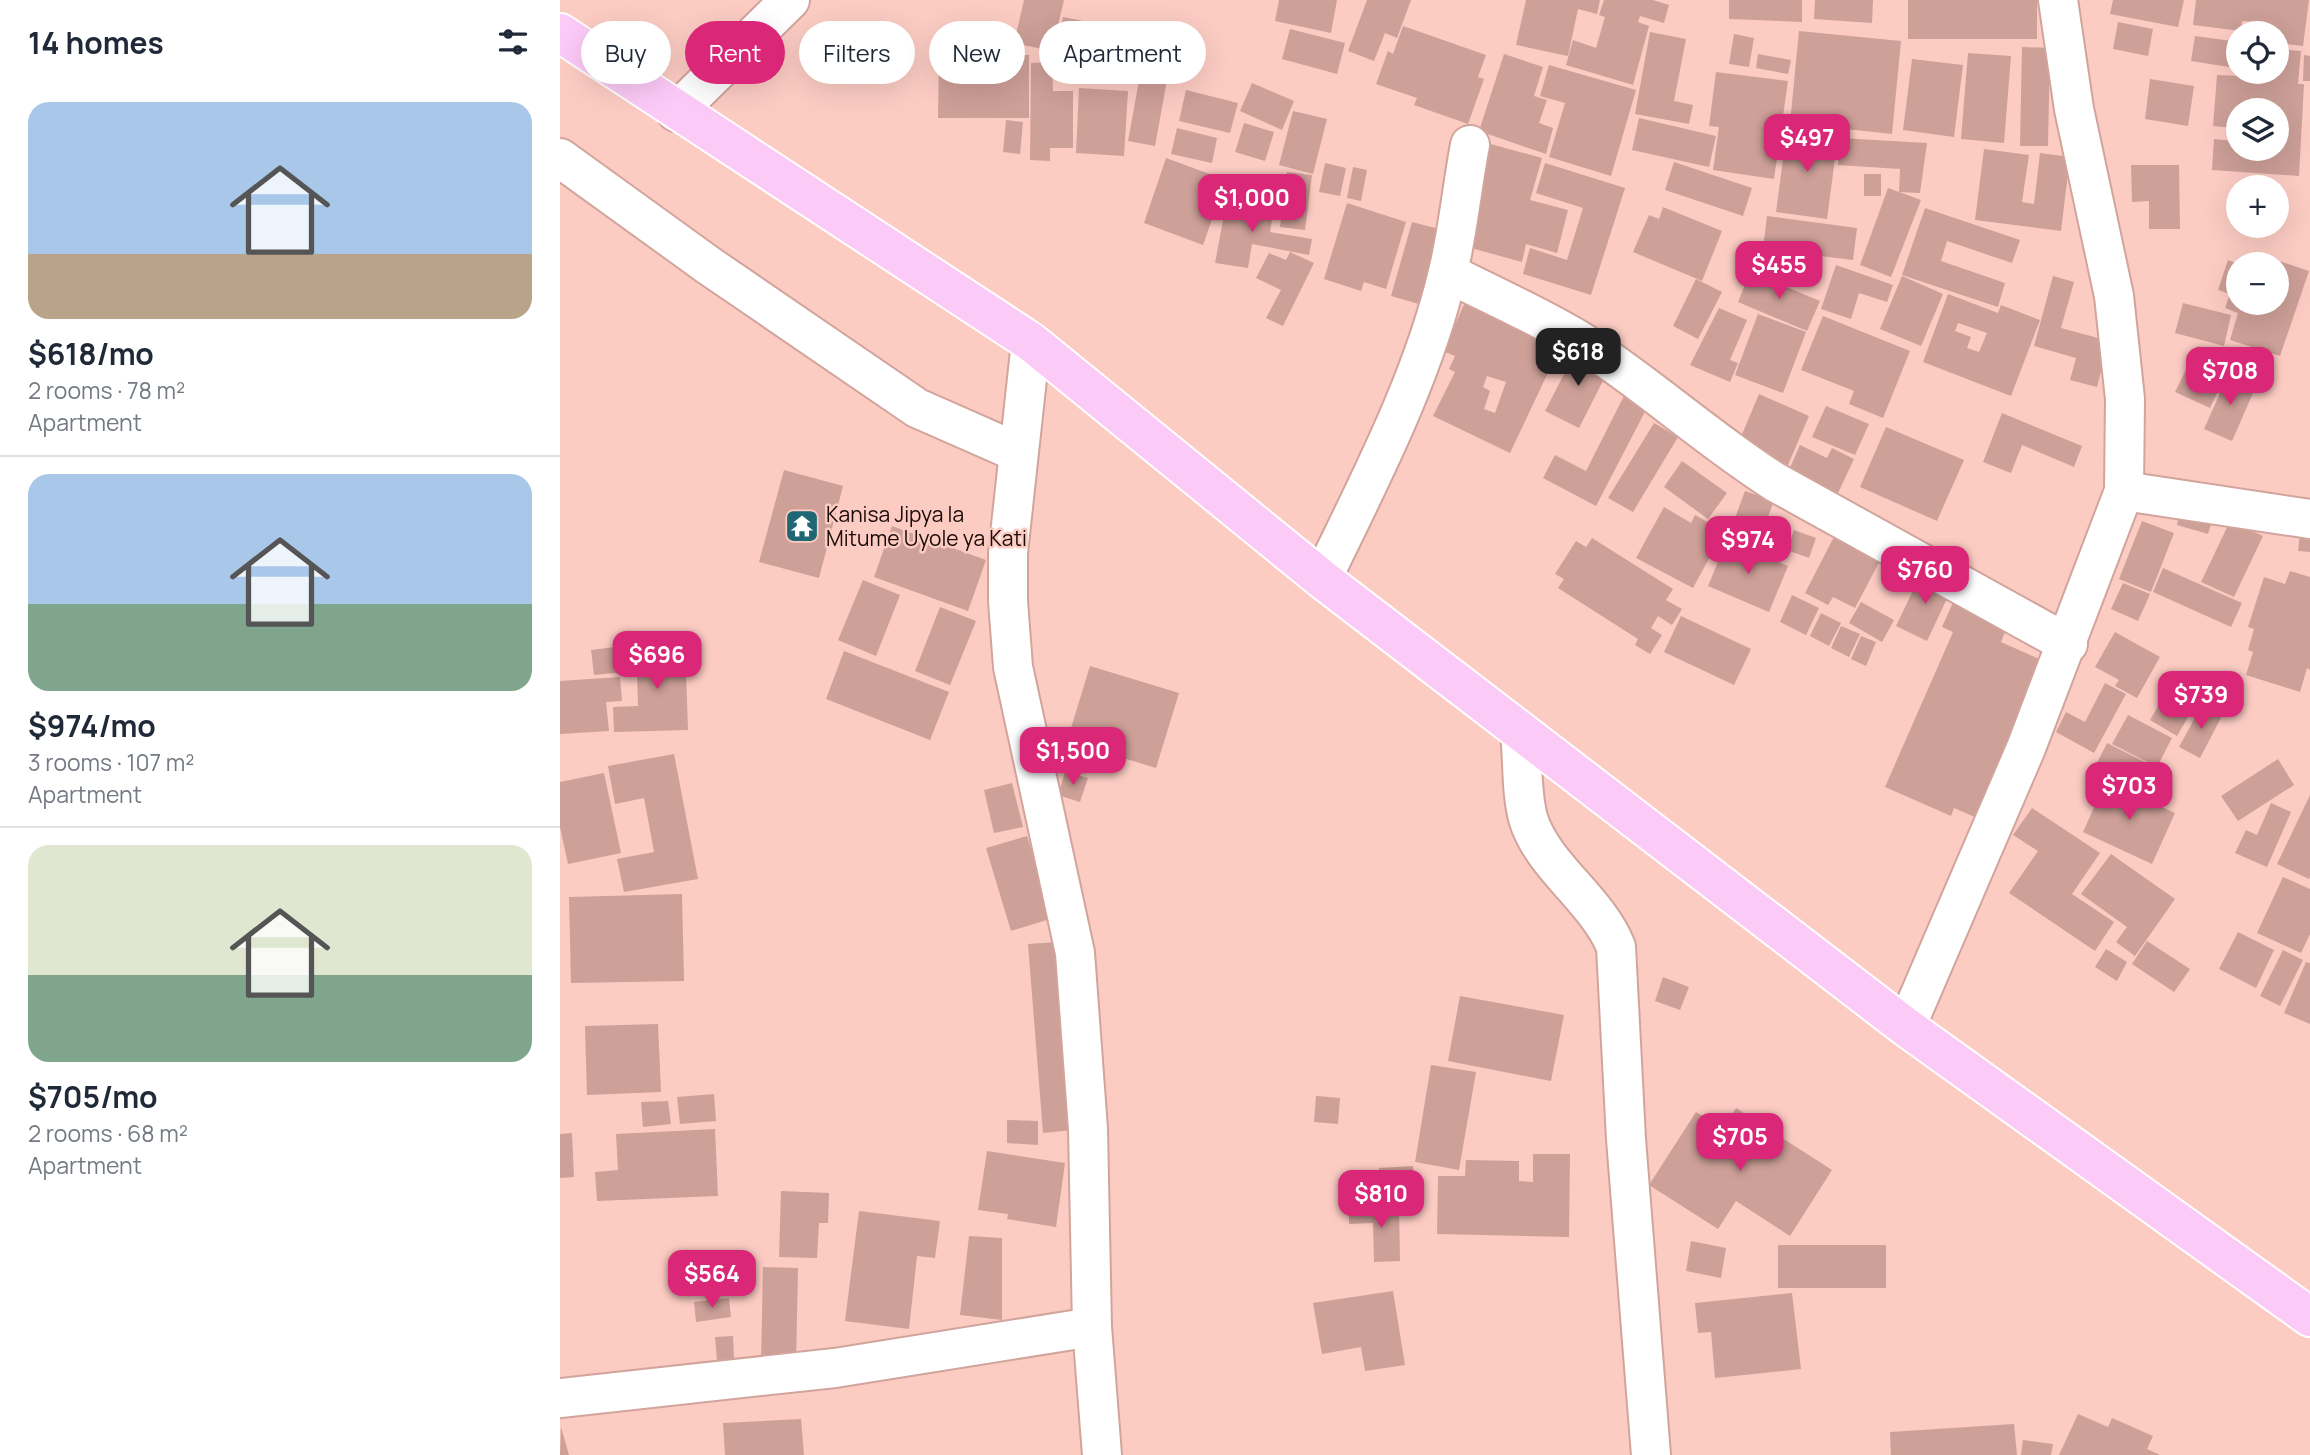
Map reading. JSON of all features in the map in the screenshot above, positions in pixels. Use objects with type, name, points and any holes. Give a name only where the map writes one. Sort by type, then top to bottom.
[{"type":"highway","points":[[560,33],[676,112],[1031,342],[1322,579],[1906,1027],[2310,1317]]},
{"type":"street","points":[[676,112],[790,0]]},
{"type":"street","points":[[1906,1027],[2067,644],[2124,491],[2125,399],[2114,296],[2074,109],[2058,0]]},
{"type":"street","points":[[1322,579],[1386,446],[1415,371],[1448,273],[1469,145]]},
{"type":"street","points":[[560,158],[708,265],[917,408],[1017,453]]},
{"type":"street","points":[[1448,273],[1583,343],[1661,397],[1737,458],[1786,489],[2067,644]]},
{"type":"street","points":[[1031,342],[1008,553],[1013,667],[1075,953],[1087,1129],[1092,1326],[1102,1455]]},
{"type":"street","points":[[2124,491],[2310,519]]},
{"type":"street","points":[[1520,732],[1528,818],[1542,846],[1608,927],[1616,947],[1626,1139],[1651,1455]]},
{"type":"street","points":[[560,1398],[835,1368],[1092,1326]]},
{"type":"building","points":[[1024,0],[1064,0],[1059,21],[1039,21],[1039,48],[1025,45],[1025,21],[1019,21]]},
{"type":"building","points":[[1279,0],[1337,0],[1331,33],[1275,21]]},
{"type":"building","points":[[1367,0],[1411,0],[1397,38],[1385,33],[1374,61],[1348,51]]},
{"type":"building","points":[[1526,0],[1600,0],[1597,14],[1578,9],[1568,56],[1516,45]]},
{"type":"building","points":[[1604,0],[1653,0],[1669,5],[1664,23],[1640,16],[1638,22],[1649,26],[1633,85],[1566,65],[1573,40],[1596,48],[1605,17],[1599,15]]},
{"type":"building","points":[[1729,0],[1802,0],[1802,22],[1729,19]]},
{"type":"building","points":[[1815,0],[1873,0],[1872,23],[1814,19]]},
{"type":"building","points":[[1908,0],[2037,0],[2037,39],[1908,39]]},
{"type":"building","points":[[2113,0],[2184,0],[2178,27],[2110,14]]},
{"type":"building","points":[[2196,0],[2309,0],[2303,46],[2289,44],[2289,21],[2226,21],[2226,29],[2193,25]]},
{"type":"building","points":[[1063,17],[1083,21],[1062,21]]},
{"type":"building","points":[[2118,22],[2153,29],[2148,56],[2113,49]]},
{"type":"building","points":[[1403,26],[1486,55],[1478,77],[1484,79],[1468,124],[1414,105],[1417,98],[1376,84],[1388,51],[1393,54]]},
{"type":"building","points":[[1290,29],[1345,43],[1337,74],[1282,59]]},
{"type":"building","points":[[1799,31],[1901,41],[1892,134],[1790,123]]},
{"type":"building","points":[[1650,32],[1686,39],[1674,101],[1693,105],[1689,124],[1635,114]]},
{"type":"building","points":[[1734,34],[1754,38],[1749,67],[1729,64]]},
{"type":"building","points":[[2195,36],[2226,40],[2226,67],[2191,61]]},
{"type":"building","points":[[2022,47],[2050,48],[2048,146],[2020,146]]},
{"type":"building","points":[[2289,50],[2301,51],[2298,84],[2304,84],[2299,176],[2212,170],[2214,139],[2226,140],[2226,161],[2289,161],[2289,98],[2226,98],[2226,127],[2213,126],[2217,75],[2226,75],[2226,84],[2289,84]]},
{"type":"building","points":[[1968,53],[2011,56],[2004,143],[1961,139]]},
{"type":"building","points":[[1504,54],[1543,67],[1534,96],[1547,100],[1539,123],[1553,128],[1546,154],[1479,131]]},
{"type":"building","points":[[1758,54],[1791,60],[1788,74],[1756,68]]},
{"type":"building","points":[[1025,55],[1029,55],[1029,118],[938,118],[939,84],[1025,84]]},
{"type":"building","points":[[2304,55],[2310,56],[2310,81],[2303,81]]},
{"type":"building","points":[[1912,59],[1963,65],[1954,137],[1903,130]]},
{"type":"building","points":[[1031,63],[1039,63],[1039,84],[1053,84],[1053,91],[1073,91],[1073,148],[1050,148],[1050,161],[1030,160]]},
{"type":"building","points":[[1549,65],[1636,90],[1611,176],[1549,157],[1565,103],[1540,96]]},
{"type":"building","points":[[1716,72],[1788,81],[1774,179],[1713,170],[1719,127],[1709,126]]},
{"type":"building","points":[[2150,79],[2194,86],[2188,126],[2145,119]]},
{"type":"building","points":[[1252,83],[1294,101],[1282,130],[1240,111]]},
{"type":"building","points":[[1138,84],[1166,84],[1155,146],[1128,141]]},
{"type":"building","points":[[1079,88],[1128,91],[1124,156],[1076,153]]},
{"type":"building","points":[[1186,90],[1238,103],[1230,133],[1179,121]]},
{"type":"building","points":[[1293,111],[1327,119],[1313,174],[1279,165]]},
{"type":"building","points":[[1639,118],[1716,136],[1709,167],[1632,150]]},
{"type":"building","points":[[1006,120],[1023,122],[1020,154],[1003,152]]},
{"type":"building","points":[[1244,123],[1274,132],[1265,161],[1235,152]]},
{"type":"building","points":[[1177,128],[1217,138],[1212,163],[1171,154]]},
{"type":"building","points":[[1787,129],[1838,136],[1827,219],[1776,212]]},
{"type":"building","points":[[1840,138],[1927,143],[1920,193],[1899,192],[1900,169],[1838,165]]},
{"type":"building","points":[[1487,143],[1542,158],[1530,200],[1568,210],[1557,253],[1526,244],[1522,262],[1460,245]]},
{"type":"building","points":[[1984,149],[2029,155],[2022,202],[2034,204],[2040,153],[2070,157],[2061,231],[1975,220]]},
{"type":"building","points":[[1166,158],[1226,180],[1203,245],[1144,223]]},
{"type":"building","points":[[1674,162],[1752,188],[1743,216],[1665,190]]},
{"type":"building","points":[[1325,163],[1346,168],[1340,196],[1319,192]]},
{"type":"building","points":[[1545,163],[1625,188],[1591,295],[1523,274],[1530,248],[1567,260],[1583,208],[1536,193]]},
{"type":"building","points":[[2131,165],[2179,165],[2180,229],[2149,229],[2149,201],[2132,202]]},
{"type":"building","points":[[1353,167],[1367,170],[1361,201],[1347,198]]},
{"type":"building","points":[[1287,172],[1312,175],[1305,230],[1280,227]]},
{"type":"building","points":[[1864,174],[1881,174],[1881,196],[1864,196]]},
{"type":"building","points":[[1888,188],[1921,200],[1891,277],[1860,265]]},
{"type":"building","points":[[1227,199],[1274,208],[1270,232],[1312,239],[1309,255],[1252,244],[1248,268],[1215,263]]},
{"type":"building","points":[[1347,203],[1406,222],[1386,289],[1364,282],[1361,291],[1324,279]]},
{"type":"building","points":[[1663,207],[1722,231],[1702,281],[1633,252],[1649,215],[1659,219]]},
{"type":"building","points":[[1925,208],[2020,240],[2012,263],[1947,241],[1941,261],[2005,283],[1998,307],[1902,275]]},
{"type":"building","points":[[1767,216],[1857,228],[1853,260],[1763,249]]},
{"type":"building","points":[[1412,222],[1447,231],[1426,306],[1391,296]]},
{"type":"building","points":[[1290,252],[1314,263],[1283,326],[1266,318],[1281,290],[1256,278],[1269,253],[1286,260]]},
{"type":"building","points":[[2289,264],[2309,271],[2280,356],[2230,340],[2237,315],[2289,315]]},
{"type":"building","points":[[1836,265],[1893,285],[1887,302],[1859,293],[1851,319],[1821,309]]},
{"type":"building","points":[[2226,266],[2226,293],[2218,290]]},
{"type":"building","points":[[1750,272],[1820,301],[1807,331],[1738,302]]},
{"type":"building","points":[[1902,276],[1943,294],[1921,346],[1880,329]]},
{"type":"building","points":[[2053,276],[2074,282],[2061,328],[2109,341],[2097,387],[2070,380],[2076,358],[2034,346]]},
{"type":"building","points":[[1696,279],[1722,292],[1698,339],[1673,326]]},
{"type":"building","points":[[1948,294],[1998,313],[2001,305],[2040,320],[2011,396],[1923,362]],"holes":[[[1958,323],[1987,333],[1979,352],[1967,348],[1971,337],[1955,331]]]},
{"type":"building","points":[[1467,298],[1562,343],[1510,453],[1433,416],[1455,372],[1449,369],[1455,356],[1443,351]],"holes":[[[1487,376],[1506,382],[1495,413],[1484,409],[1490,391],[1483,387]]]},
{"type":"building","points":[[2183,303],[2231,315],[2224,346],[2175,333]]},
{"type":"building","points":[[1719,308],[1747,320],[1730,360],[1738,363],[1730,382],[1690,365]]},
{"type":"building","points":[[1758,314],[1806,332],[1783,393],[1735,375]]},
{"type":"building","points":[[1823,316],[1910,351],[1883,418],[1849,404],[1854,391],[1801,370]]},
{"type":"building","points":[[2198,346],[2232,362],[2210,408],[2175,392]]},
{"type":"building","points":[[1577,349],[1611,365],[1579,428],[1545,411]]},
{"type":"building","points":[[2229,373],[2256,386],[2232,441],[2204,429]]},
{"type":"building","points":[[1627,390],[1650,402],[1596,506],[1543,478],[1555,455],[1586,471]]},
{"type":"building","points":[[1759,394],[1809,416],[1788,465],[1738,444]]},
{"type":"building","points":[[1826,406],[1869,424],[1855,455],[1812,437]]},
{"type":"building","points":[[2002,413],[2082,446],[2074,467],[2022,445],[2011,473],[1983,462]]},
{"type":"building","points":[[1654,423],[1678,437],[1633,512],[1608,498]]},
{"type":"building","points":[[1886,427],[1964,460],[1937,521],[1860,487]]},
{"type":"building","points":[[1800,445],[1827,458],[1832,448],[1854,459],[1838,493],[1789,470]]},
{"type":"building","points":[[1682,461],[1727,493],[1708,519],[1664,487]]},
{"type":"building","points":[[784,470],[843,486],[819,578],[759,562]]},
{"type":"building","points":[[1745,491],[1774,501],[1756,548],[1728,537]]},
{"type":"building","points":[[2183,502],[2215,512],[2208,534],[2177,525]]},
{"type":"building","points":[[1664,507],[1691,523],[1695,515],[1724,531],[1693,588],[1636,558]]},
{"type":"building","points":[[2142,521],[2174,533],[2151,592],[2119,579]]},
{"type":"building","points":[[2230,521],[2263,536],[2234,597],[2201,582]]},
{"type":"building","points":[[2301,523],[2310,524],[2310,552],[2298,551]]},
{"type":"building","points":[[892,526],[986,560],[968,611],[874,577]]},
{"type":"building","points":[[1794,530],[1816,538],[1809,558],[1787,550]]},
{"type":"building","points":[[1837,531],[1883,555],[1855,608],[1833,597],[1828,605],[1805,593]]},
{"type":"building","points":[[1592,538],[1673,589],[1666,600],[1682,609],[1672,625],[1658,616],[1651,628],[1662,635],[1650,654],[1635,645],[1638,639],[1558,588],[1564,579],[1555,574],[1576,541],[1586,547]]},
{"type":"building","points":[[1727,540],[1788,566],[1769,612],[1708,586]]},
{"type":"building","points":[[2163,568],[2242,603],[2231,627],[2153,592]]},
{"type":"building","points":[[2290,571],[2310,577],[2310,670],[2307,668],[2300,692],[2246,675],[2253,652],[2248,650],[2254,629],[2248,627],[2264,577],[2285,584]]},
{"type":"building","points":[[1922,572],[1953,586],[1927,641],[1896,626]]},
{"type":"building","points":[[863,580],[900,595],[876,656],[838,640]]},
{"type":"building","points":[[2123,583],[2150,594],[2138,621],[2111,609]]},
{"type":"building","points":[[1792,595],[1819,608],[1806,635],[1780,622]]},
{"type":"building","points":[[1955,598],[2009,622],[2001,642],[2046,662],[1977,818],[1954,808],[1951,816],[1885,787],[1953,632],[1942,627]]},
{"type":"building","points":[[1861,602],[1894,620],[1882,642],[1849,623]]},
{"type":"building","points":[[940,607],[976,621],[950,685],[915,671]]},
{"type":"building","points":[[1821,613],[1841,623],[1829,646],[1810,636]]},
{"type":"building","points":[[1681,616],[1751,649],[1734,685],[1664,652]]},
{"type":"building","points":[[1841,626],[1860,634],[1849,657],[1831,648]]},
{"type":"building","points":[[2115,632],[2160,657],[2137,698],[2115,686],[2119,680],[2095,667]]},
{"type":"building","points":[[1861,636],[1876,642],[1866,666],[1851,659]]},
{"type":"building","points":[[685,642],[688,730],[614,732],[613,707],[638,706],[636,644]]},
{"type":"building","points":[[630,645],[633,671],[594,675],[591,650]]},
{"type":"building","points":[[844,651],[949,692],[930,740],[826,699]]},
{"type":"building","points":[[1090,666],[1179,693],[1156,768],[1067,741]]},
{"type":"building","points":[[620,677],[622,701],[606,702],[609,731],[560,734],[560,681]]},
{"type":"building","points":[[2172,682],[2199,698],[2177,736],[2150,720]]},
{"type":"building","points":[[2105,683],[2126,694],[2094,753],[2056,732],[2066,712],[2085,722]]},
{"type":"building","points":[[2203,703],[2223,714],[2200,758],[2179,747]]},
{"type":"building","points":[[2128,715],[2172,738],[2157,767],[2112,744]]},
{"type":"building","points":[[2107,743],[2151,765],[2139,788],[2096,765]]},
{"type":"building","points":[[674,754],[698,879],[624,892],[617,859],[654,852],[644,798],[615,804],[608,766]]},
{"type":"building","points":[[2278,759],[2294,785],[2238,821],[2221,796]]},
{"type":"building","points":[[1065,772],[1088,778],[1080,802],[1058,795]]},
{"type":"building","points":[[604,773],[621,853],[568,864],[560,827],[560,782]]},
{"type":"building","points":[[2106,781],[2175,813],[2152,864],[2083,832]]},
{"type":"building","points":[[1012,783],[1023,827],[994,833],[984,790]]},
{"type":"building","points":[[2310,795],[2310,876],[2309,879],[2277,864]]},
{"type":"building","points":[[2271,803],[2291,812],[2267,867],[2235,853],[2246,830],[2257,835]]},
{"type":"building","points":[[2032,808],[2100,853],[2072,894],[2114,922],[2095,951],[2009,893],[2038,851],[2013,835]]},
{"type":"building","points":[[1027,836],[1053,918],[1011,931],[986,848]]},
{"type":"building","points":[[2111,854],[2175,899],[2135,956],[2116,942],[2127,927],[2081,894]]},
{"type":"building","points":[[2283,877],[2310,889],[2310,934],[2301,953],[2257,933]]},
{"type":"building","points":[[682,894],[684,981],[571,983],[569,897]]},
{"type":"building","points":[[2238,932],[2274,950],[2256,988],[2219,969]]},
{"type":"building","points":[[2147,941],[2190,969],[2174,992],[2132,964]]},
{"type":"building","points":[[1058,942],[1073,1130],[1043,1133],[1028,944]]},
{"type":"building","points":[[2106,949],[2127,962],[2117,981],[2095,967]]},
{"type":"building","points":[[2283,950],[2303,960],[2280,1006],[2260,996]]},
{"type":"building","points":[[2306,962],[2310,963],[2310,1024],[2284,1013]]},
{"type":"building","points":[[1663,977],[1689,987],[1680,1010],[1655,1001]]},
{"type":"building","points":[[1460,996],[1564,1015],[1551,1081],[1448,1061]]},
{"type":"building","points":[[658,1024],[661,1092],[587,1095],[585,1026]]},
{"type":"building","points":[[1431,1065],[1476,1072],[1459,1170],[1415,1162]]},
{"type":"building","points":[[714,1094],[716,1121],[680,1124],[677,1097]]},
{"type":"building","points":[[1316,1096],[1340,1098],[1338,1124],[1314,1122]]},
{"type":"building","points":[[668,1101],[671,1124],[643,1127],[641,1102]]},
{"type":"building","points":[[1736,1108],[1832,1170],[1790,1236],[1736,1201],[1718,1229],[1649,1185],[1696,1112],[1723,1128]]},
{"type":"building","points":[[1007,1120],[1038,1121],[1038,1145],[1007,1143]]},
{"type":"building","points":[[715,1129],[718,1196],[597,1201],[595,1172],[618,1170],[616,1134]]},
{"type":"building","points":[[572,1133],[574,1177],[560,1178],[560,1134]]},
{"type":"building","points":[[987,1151],[1065,1163],[1056,1227],[1007,1219],[1008,1214],[978,1210]]},
{"type":"building","points":[[1533,1154],[1570,1154],[1569,1237],[1437,1234],[1438,1176],[1465,1176],[1466,1160],[1519,1161],[1519,1181],[1533,1182]]},
{"type":"building","points":[[1413,1166],[1415,1201],[1381,1203],[1379,1168]]},
{"type":"building","points":[[781,1191],[829,1193],[828,1223],[819,1223],[817,1258],[779,1257]]},
{"type":"building","points":[[1399,1206],[1400,1261],[1374,1262],[1373,1223],[1349,1224],[1349,1207]]},
{"type":"building","points":[[859,1211],[940,1221],[935,1258],[917,1256],[909,1329],[845,1321]]},
{"type":"building","points":[[969,1236],[1002,1238],[1002,1320],[960,1315]]},
{"type":"building","points":[[1691,1241],[1726,1248],[1721,1278],[1686,1271]]},
{"type":"building","points":[[1778,1245],[1886,1245],[1886,1288],[1778,1288]]},
{"type":"building","points":[[763,1267],[798,1268],[796,1363],[761,1363]]},
{"type":"building","points":[[1393,1291],[1405,1365],[1365,1371],[1361,1347],[1322,1354],[1313,1303]]},
{"type":"building","points":[[1792,1293],[1801,1369],[1715,1378],[1711,1332],[1698,1333],[1695,1303]]},
{"type":"building","points":[[729,1298],[731,1317],[696,1322],[694,1302]]},
{"type":"building","points":[[733,1336],[734,1359],[717,1360],[715,1337]]},
{"type":"building","points":[[2078,1414],[2108,1427],[2112,1418],[2153,1436],[2147,1449],[2160,1455],[2059,1455]]},
{"type":"building","points":[[801,1419],[804,1455],[725,1455],[723,1423]]},
{"type":"building","points":[[2014,1424],[2017,1455],[1891,1455],[1890,1432]]},
{"type":"building","points":[[561,1427],[569,1455],[560,1455]]},
{"type":"building","points":[[2023,1440],[2053,1444],[2051,1455],[2021,1455]]},
{"type":"place","name":"Kanisa Jipya la Mitume Uyole ya Kati","points":[[802,526]]}]
